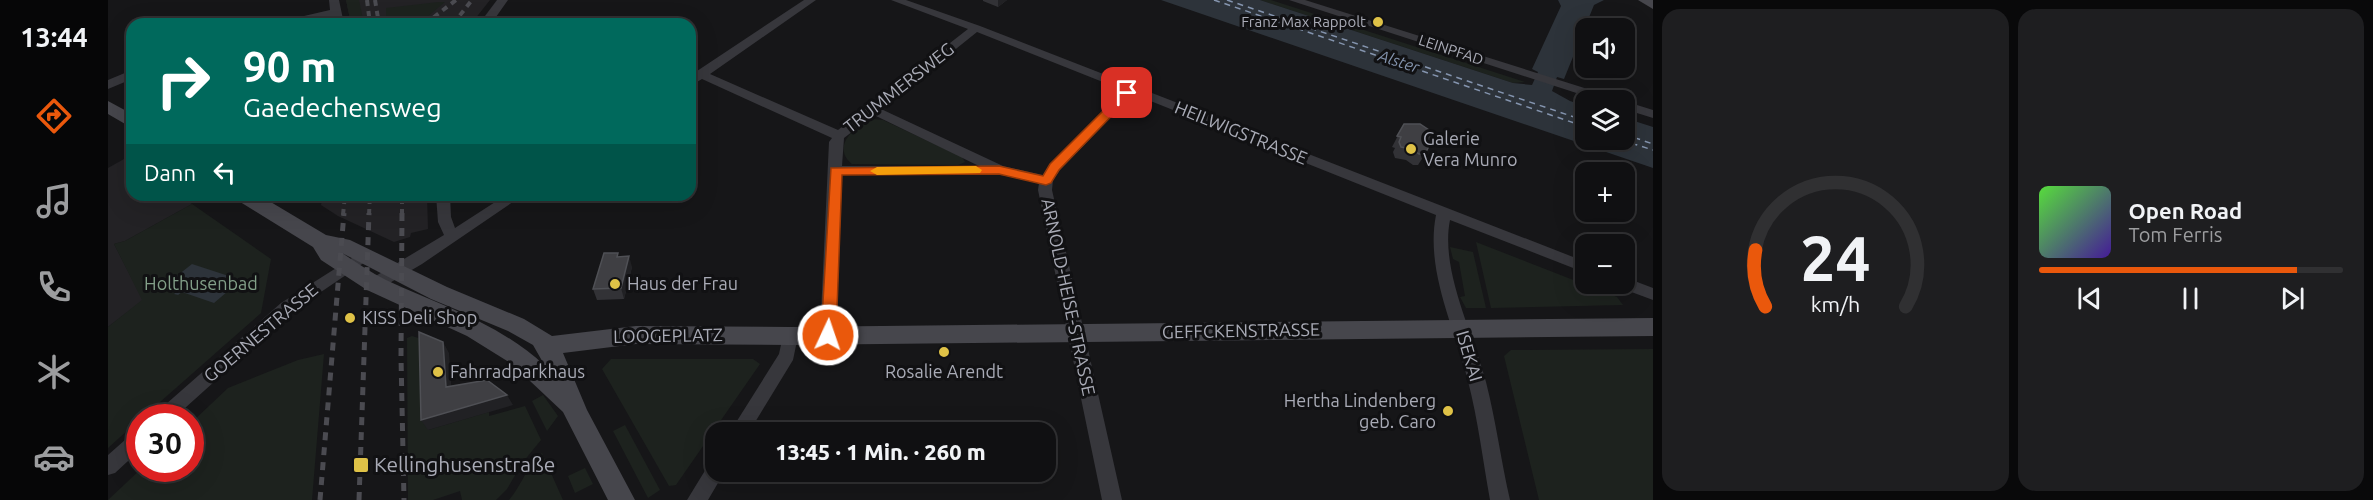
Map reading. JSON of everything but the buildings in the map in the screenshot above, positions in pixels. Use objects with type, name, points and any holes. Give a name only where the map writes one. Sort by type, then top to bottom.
[{"type":"street","points":[[490,18],[503,0]]},
{"type":"street","points":[[696,77],[811,0]]},
{"type":"street","name":"HEILWIGSTRASSE","points":[[896,0],[976,28],[1575,264]]},
{"type":"street","name":"LEINPFAD","points":[[1294,0],[1577,90]]},
{"type":"street","points":[[1646,0],[1653,4]]},
{"type":"street","points":[[300,18],[336,6]]},
{"type":"street","name":"TRUMMERSWEG","points":[[828,335],[836,142],[839,136],[871,109],[976,28]]},
{"type":"street","points":[[701,74],[839,136]]},
{"type":"street","points":[[108,85],[126,77]]},
{"type":"street","name":"ARNOLD-HEISE-STRASSE","points":[[1112,500],[1045,190],[1046,180],[1055,167],[1131,89]]},
{"type":"street","points":[[109,108],[126,118]]},
{"type":"street","points":[[1635,108],[1653,114]]},
{"type":"street","points":[[871,109],[999,170]]},
{"type":"street","points":[[836,171],[999,170],[1046,180]]},
{"type":"street","points":[[254,201],[321,242],[328,255],[396,273],[530,332],[622,500]]},
{"type":"street","points":[[443,201],[444,224],[446,230],[454,236]]},
{"type":"street","points":[[375,284],[396,273],[507,201]]},
{"type":"street","name":"ISEKAI","points":[[1444,212],[1439,229],[1450,297],[1478,384],[1500,500]]},
{"type":"street","points":[[355,261],[375,284],[499,343],[547,360]]},
{"type":"street","name":"GOERNESTRASSE","points":[[178,404],[287,306],[355,261]]},
{"type":"street","points":[[1635,287],[1653,294]]},
{"type":"street","points":[[448,317],[490,314]]},
{"type":"street","name":"GEFFCKENSTRASSE","points":[[828,335],[1653,327]]},
{"type":"street","name":"LOOGEPLATZ","points":[[547,360],[636,335],[828,335]]},
{"type":"street","points":[[745,422],[787,355],[790,336]]},
{"type":"street","points":[[108,467],[126,451]]},
{"type":"street","points":[[697,500],[708,482]]},
{"type":"shaded area","points":[[346,0],[490,0],[476,18],[350,18]]},
{"type":"shaded area","points":[[124,159],[126,160],[126,201],[188,201],[192,204],[125,241],[114,244],[143,300],[108,327],[108,168]]},
{"type":"shaded area","points":[[322,201],[427,201],[428,229],[411,233],[410,237],[394,242],[338,216],[321,205]]},
{"type":"green space","points":[[346,0],[359,0],[363,18],[350,18]]},
{"type":"green space","points":[[1260,0],[1271,0],[1525,82],[1513,83]]},
{"type":"green space","points":[[445,2],[426,18],[386,18],[386,8]]},
{"type":"green space","points":[[872,119],[883,120],[962,157],[965,162],[958,165],[852,164],[846,157],[844,144],[852,132]]},
{"type":"green space","name":"Holthusenbad","points":[[192,204],[271,259],[261,313],[158,404],[126,404],[126,432],[108,448],[108,327],[142,300],[114,244],[125,241]]},
{"type":"green space","points":[[1476,242],[1575,281],[1575,294],[1609,294],[1617,297],[1623,305],[1491,308]]},
{"type":"green space","points":[[1450,247],[1473,252],[1486,308],[1466,308],[1460,297],[1465,296],[1459,262],[1453,259]]},
{"type":"green space","points":[[412,336],[425,340],[428,430],[489,412],[489,416],[525,406],[541,440],[523,462],[507,489],[496,500],[462,500],[460,491],[433,500],[408,500],[407,338]]},
{"type":"green space","points":[[1653,349],[1653,500],[1539,500],[1504,356],[1511,350]]},
{"type":"green space","points":[[324,354],[312,500],[108,500],[127,482],[204,482],[204,411],[228,388],[298,360]]},
{"type":"green space","points":[[611,359],[753,359],[760,364],[720,422],[705,422],[705,443],[676,485],[669,486],[602,369]]},
{"type":"green space","points":[[543,395],[558,416],[547,431],[532,401]]},
{"type":"green space","points":[[625,425],[660,490],[648,498],[613,431]]},
{"type":"green space","points":[[542,453],[563,500],[509,500],[532,463]]},
{"type":"green space","points":[[585,468],[593,484],[575,493],[568,476]]},
{"type":"water","name":"Alster","points":[[1161,0],[1260,0],[1513,83],[1532,85],[1538,72],[1532,69],[1561,6],[1558,0],[1604,0],[1594,5],[1589,18],[1575,18],[1575,52],[1564,79],[1557,77],[1552,91],[1575,103],[1575,141]]},
{"type":"water","points":[[1635,121],[1653,127],[1653,168],[1600,150],[1635,150]]},
{"type":"water","points":[[192,264],[241,280],[214,303],[182,292],[178,295],[174,294],[177,291],[164,286]]},
{"type":"ferry route","points":[[1214,0],[1575,123]]},
{"type":"ferry route","points":[[1227,0],[1575,117]]},
{"type":"ferry route","points":[[1635,138],[1653,144]]},
{"type":"ferry route","points":[[1635,144],[1653,150]]},
{"type":"railway","points":[[367,0],[369,18]]},
{"type":"railway","points":[[375,0],[378,18]]},
{"type":"railway","points":[[433,18],[456,0]]},
{"type":"railway","points":[[458,18],[472,0]]},
{"type":"railway","points":[[343,215],[344,201]]},
{"type":"railway","points":[[369,215],[370,201]]},
{"type":"railway","points":[[402,201],[402,213]]},
{"type":"railway","points":[[320,500],[344,213]]},
{"type":"railway","points":[[359,500],[369,213]]},
{"type":"railway","points":[[402,213],[401,357],[404,500]]},
{"type":"slow traffic","points":[[877,171],[976,170]]},
{"type":"place","name":"Franz Max Rappolt","points":[[1378,22]]},
{"type":"place","name":"Galerie Vera Munro","points":[[1411,149]]},
{"type":"place","name":"Haus der Frau","points":[[615,284]]},
{"type":"place","name":"KISS Deli Shop","points":[[350,318]]},
{"type":"place","name":"Rosalie Arendt","points":[[944,352]]},
{"type":"place","name":"Fahrradparkhaus","points":[[438,372]]},
{"type":"place","name":"Hertha Lindenberg geb. Caro","points":[[1448,411]]},
{"type":"place","name":"Kellinghusenstraße","points":[[361,465]]},
{"type":"route","points":[[828,335],[836,171],[999,170],[1046,180],[1055,167],[1127,93]]}]
